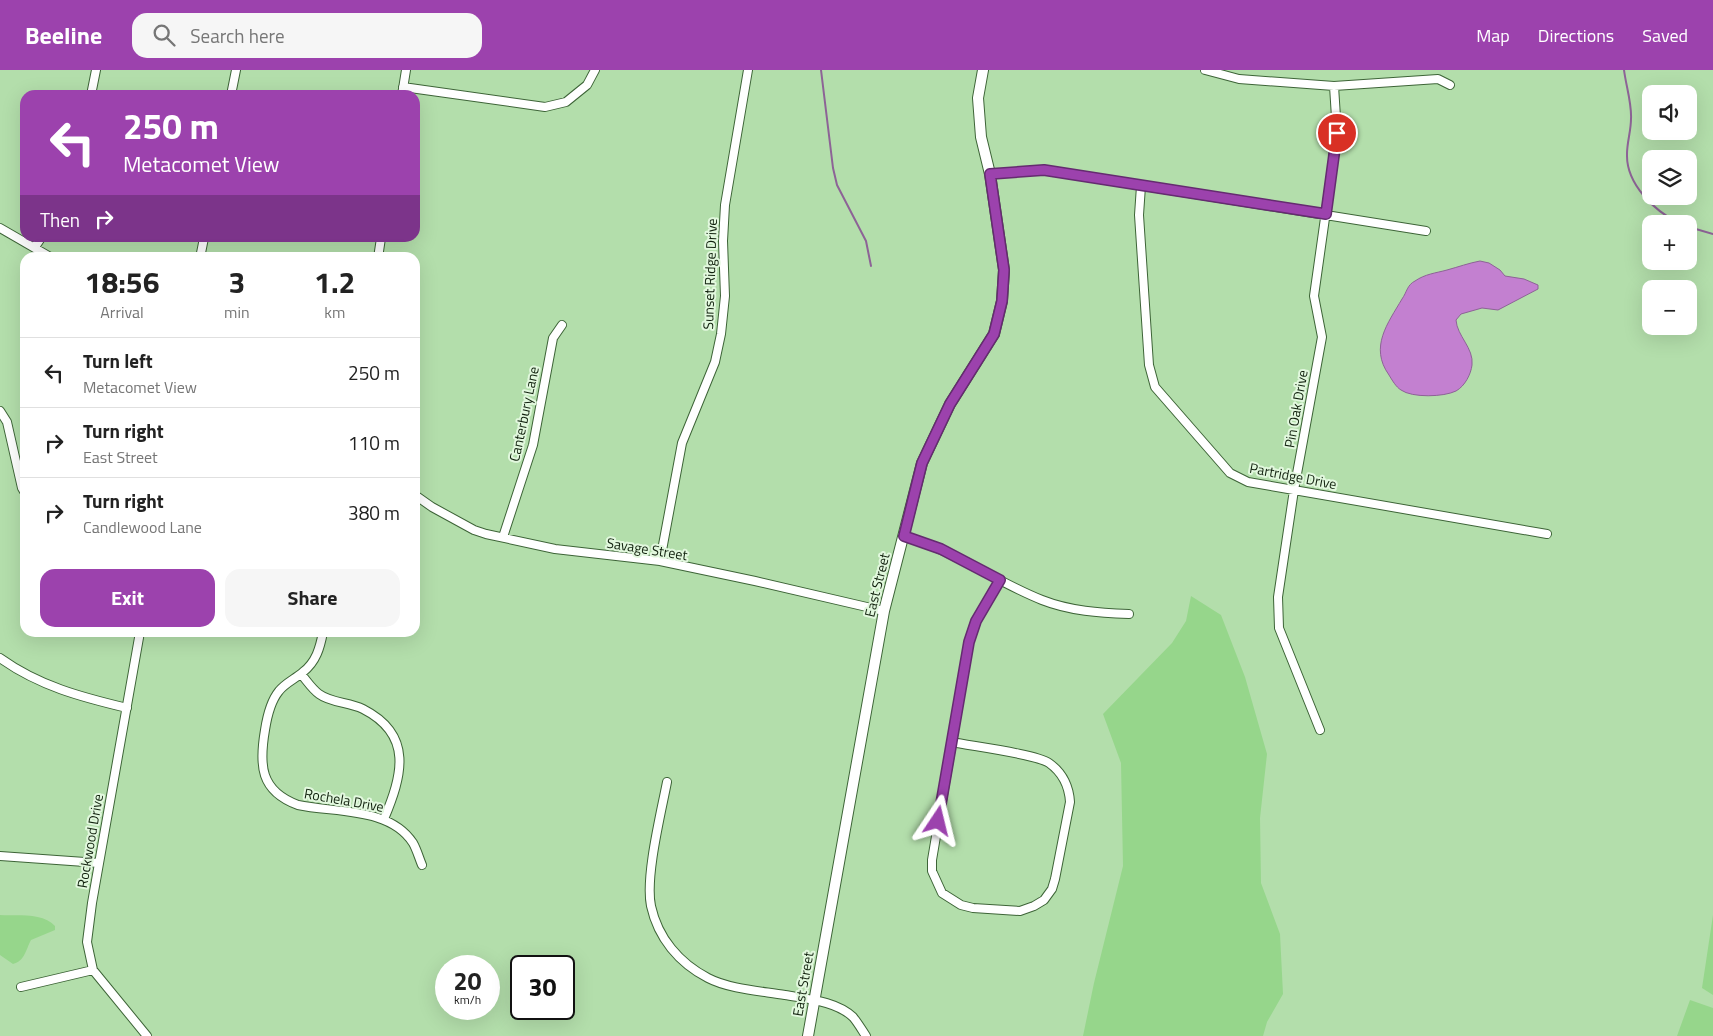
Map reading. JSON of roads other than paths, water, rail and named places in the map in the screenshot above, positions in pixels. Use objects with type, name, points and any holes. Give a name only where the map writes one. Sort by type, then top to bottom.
[{"type":"street","points":[[92,90],[96,70]]},
{"type":"street","points":[[232,90],[236,70]]},
{"type":"street","points":[[403,90],[406,70]]},
{"type":"street","points":[[420,93],[545,106],[566,102],[587,84],[595,70]]},
{"type":"street","name":"Sunset Ridge Drive","points":[[660,561],[682,443],[715,362],[721,334],[725,296],[723,241],[725,205],[748,70]]},
{"type":"street","name":"East Street","points":[[808,1036],[884,611],[922,463],[950,404],[994,334],[1002,301],[1004,270],[990,174],[980,136],[978,98],[983,70]]},
{"type":"street","points":[[1205,70],[1239,79],[1334,86],[1438,80],[1450,85]]},
{"type":"street","name":"Pin Oak Drive","points":[[1320,730],[1280,628],[1278,597],[1294,490],[1322,336],[1314,296],[1337,133],[1334,86]]},
{"type":"street","points":[[990,174],[1044,170],[1426,231]]},
{"type":"street","name":"Partridge Drive","points":[[1141,186],[1139,215],[1149,365],[1155,387],[1230,473],[1248,482],[1547,534]]},
{"type":"street","points":[[0,228],[20,239]]},
{"type":"street","points":[[25,242],[42,252]]},
{"type":"street","points":[[36,248],[39,242]]},
{"type":"street","name":"Canterbury Lane","points":[[503,538],[533,445],[552,338],[562,325]]},
{"type":"street","points":[[0,411],[7,422],[20,479]]},
{"type":"street","name":"Savage Street","points":[[420,498],[432,507],[474,530],[503,538],[555,549],[660,561],[884,611]]},
{"type":"street","points":[[904,536],[941,549],[1044,601],[1081,611],[1129,614]]},
{"type":"street","points":[[952,742],[1034,757],[1048,762],[1063,777],[1069,789],[1070,802],[1055,879],[1052,889],[1044,900],[1034,906],[1020,911],[973,908],[961,905],[942,893],[932,872],[932,860],[952,742],[972,630],[1000,580]]},
{"type":"street","name":"Rockwood Drive","points":[[139,637],[92,903],[87,942],[93,970],[147,1036]]},
{"type":"street","name":"Rochela Drive","points":[[322,637],[316,657],[311,665],[279,691],[271,703],[261,758],[262,768],[267,781],[276,794],[298,805],[384,819],[410,838],[422,865]]},
{"type":"street","points":[[0,658],[20,673],[74,695],[127,708]]},
{"type":"street","points":[[301,674],[319,695],[362,709],[378,718],[395,739],[400,756],[400,772],[396,789],[384,819]]},
{"type":"street","points":[[667,782],[651,873],[651,905],[661,935],[681,961],[708,979],[736,987],[814,1000],[836,1006],[853,1017],[866,1036]]},
{"type":"street","points":[[0,856],[99,863]]},
{"type":"street","points":[[21,987],[93,970]]},
{"type":"waterway","points":[[821,70],[833,168],[837,185],[866,241],[871,266]]},
{"type":"waterway","points":[[1624,70],[1631,113],[1627,154],[1631,176],[1644,196],[1665,215]]},
{"type":"waterway","points":[[1697,229],[1713,234]]}]
